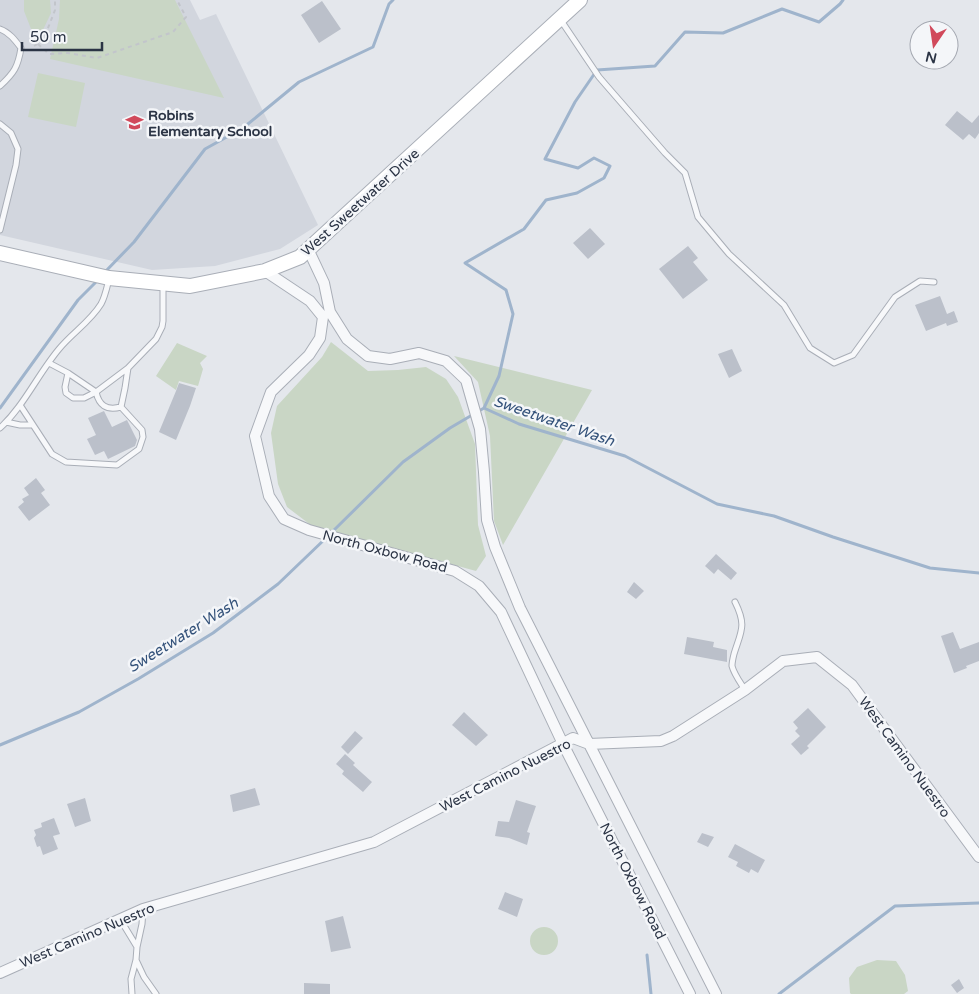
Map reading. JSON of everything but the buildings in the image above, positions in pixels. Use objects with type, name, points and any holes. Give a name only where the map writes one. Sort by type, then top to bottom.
[{"type":"street","name":"West Sweetwater Drive","points":[[0,253],[109,278],[190,286],[264,270],[300,257],[580,0]]},
{"type":"street","name":"North Oxbow Road","points":[[308,249],[324,283],[330,312],[346,340],[368,356],[390,358],[420,353],[446,361],[466,380],[480,429],[487,520],[495,547],[520,608],[716,994]]},
{"type":"street","name":"North Oxbow Road","points":[[264,270],[310,301],[323,318],[320,338],[309,355],[271,392],[255,436],[269,496],[284,519],[309,530],[455,571],[480,586],[500,612],[563,744],[690,994]]},
{"type":"street","name":"West Camino Nuestro","points":[[0,973],[143,909],[374,842],[573,738],[589,744],[661,742],[745,690],[783,661],[817,657],[852,685],[979,857]]},
{"type":"lane","points":[[559,19],[599,77],[665,153],[685,173],[698,217],[729,254],[784,305],[810,348],[834,363],[853,355],[895,297],[920,281],[934,282]]},
{"type":"lane","points":[[0,29],[4,30],[14,39],[21,48],[19,60],[13,74],[0,86]]},
{"type":"lane","points":[[0,124],[10,133],[18,149],[0,230]]},
{"type":"lane","points":[[0,428],[20,405],[60,348],[102,303],[109,278]]},
{"type":"lane","points":[[68,373],[65,387],[66,393],[73,398],[84,398],[96,392],[128,368],[156,339],[162,327],[164,321],[163,284]]},
{"type":"lane","points":[[49,362],[96,392],[98,402],[107,408],[121,407]]},
{"type":"lane","points":[[121,407],[128,368]]},
{"type":"lane","points":[[20,405],[52,454],[66,462],[117,465],[140,449],[143,437],[142,430],[121,407]]},
{"type":"lane","points":[[6,422],[33,425]]},
{"type":"lane","points":[[735,602],[740,611],[742,634],[732,664],[734,672],[745,690]]},
{"type":"lane","points":[[132,994],[131,979],[136,960],[143,909]]},
{"type":"lane","points":[[120,919],[137,947]]},
{"type":"lane","points":[[136,960],[144,977],[156,994]]},
{"type":"path","points":[[34,46],[43,41],[55,10],[55,0]]},
{"type":"path","points":[[38,44],[50,54],[68,54],[97,58],[173,32],[186,17],[177,0]]},
{"type":"shaded area","name":"Robins Elementary School","points":[[0,0],[190,0],[200,20],[216,14],[318,225],[280,249],[215,266],[152,270],[0,235]]},
{"type":"green space","points":[[24,0],[50,0],[51,13],[41,34],[33,34],[24,11]]},
{"type":"green space","points":[[60,0],[175,0],[224,98],[50,59],[59,19]]},
{"type":"green space","points":[[38,73],[85,83],[76,127],[28,117]]},
{"type":"green space","points":[[331,342],[368,371],[426,367],[446,379],[458,397],[475,444],[478,525],[486,556],[476,571],[312,526],[287,507],[278,484],[271,433],[277,406],[322,357]]},
{"type":"green space","points":[[177,343],[207,356],[200,363],[203,369],[198,386],[179,381],[176,390],[156,376]]},
{"type":"green space","points":[[454,356],[592,390],[503,545],[494,521],[490,436],[478,382]]},
{"type":"green space","points":[[544,927],[554,931],[558,941],[554,951],[544,955],[534,951],[530,941],[534,931]]},
{"type":"green space","points":[[877,960],[896,961],[905,975],[908,991],[904,994],[850,993],[849,978],[857,967]]},
{"type":"waterway","points":[[104,273],[134,242],[205,149],[243,128],[299,82],[373,47],[389,4],[393,0]]},
{"type":"waterway","points":[[484,408],[499,376],[513,314],[506,290],[465,263],[524,229],[546,200],[577,193],[604,178],[610,166],[594,158],[578,168],[545,159],[575,102],[597,70],[655,66],[685,32],[723,33],[782,9],[819,22],[843,0]]},
{"type":"waterway","points":[[0,408],[78,300],[98,280]]},
{"type":"waterway","name":"Sweetwater Wash","points":[[330,534],[403,462],[450,428],[484,408],[519,424],[625,456],[717,504],[774,516],[930,568],[979,573]]},
{"type":"waterway","name":"Sweetwater Wash","points":[[0,745],[79,712],[138,679],[213,633],[278,584],[326,538]]},
{"type":"waterway","points":[[779,994],[895,906],[979,903]]},
{"type":"waterway","points":[[647,955],[651,994]]},
{"type":"place","name":"Robins Elementary School","points":[[134,123]]}]
